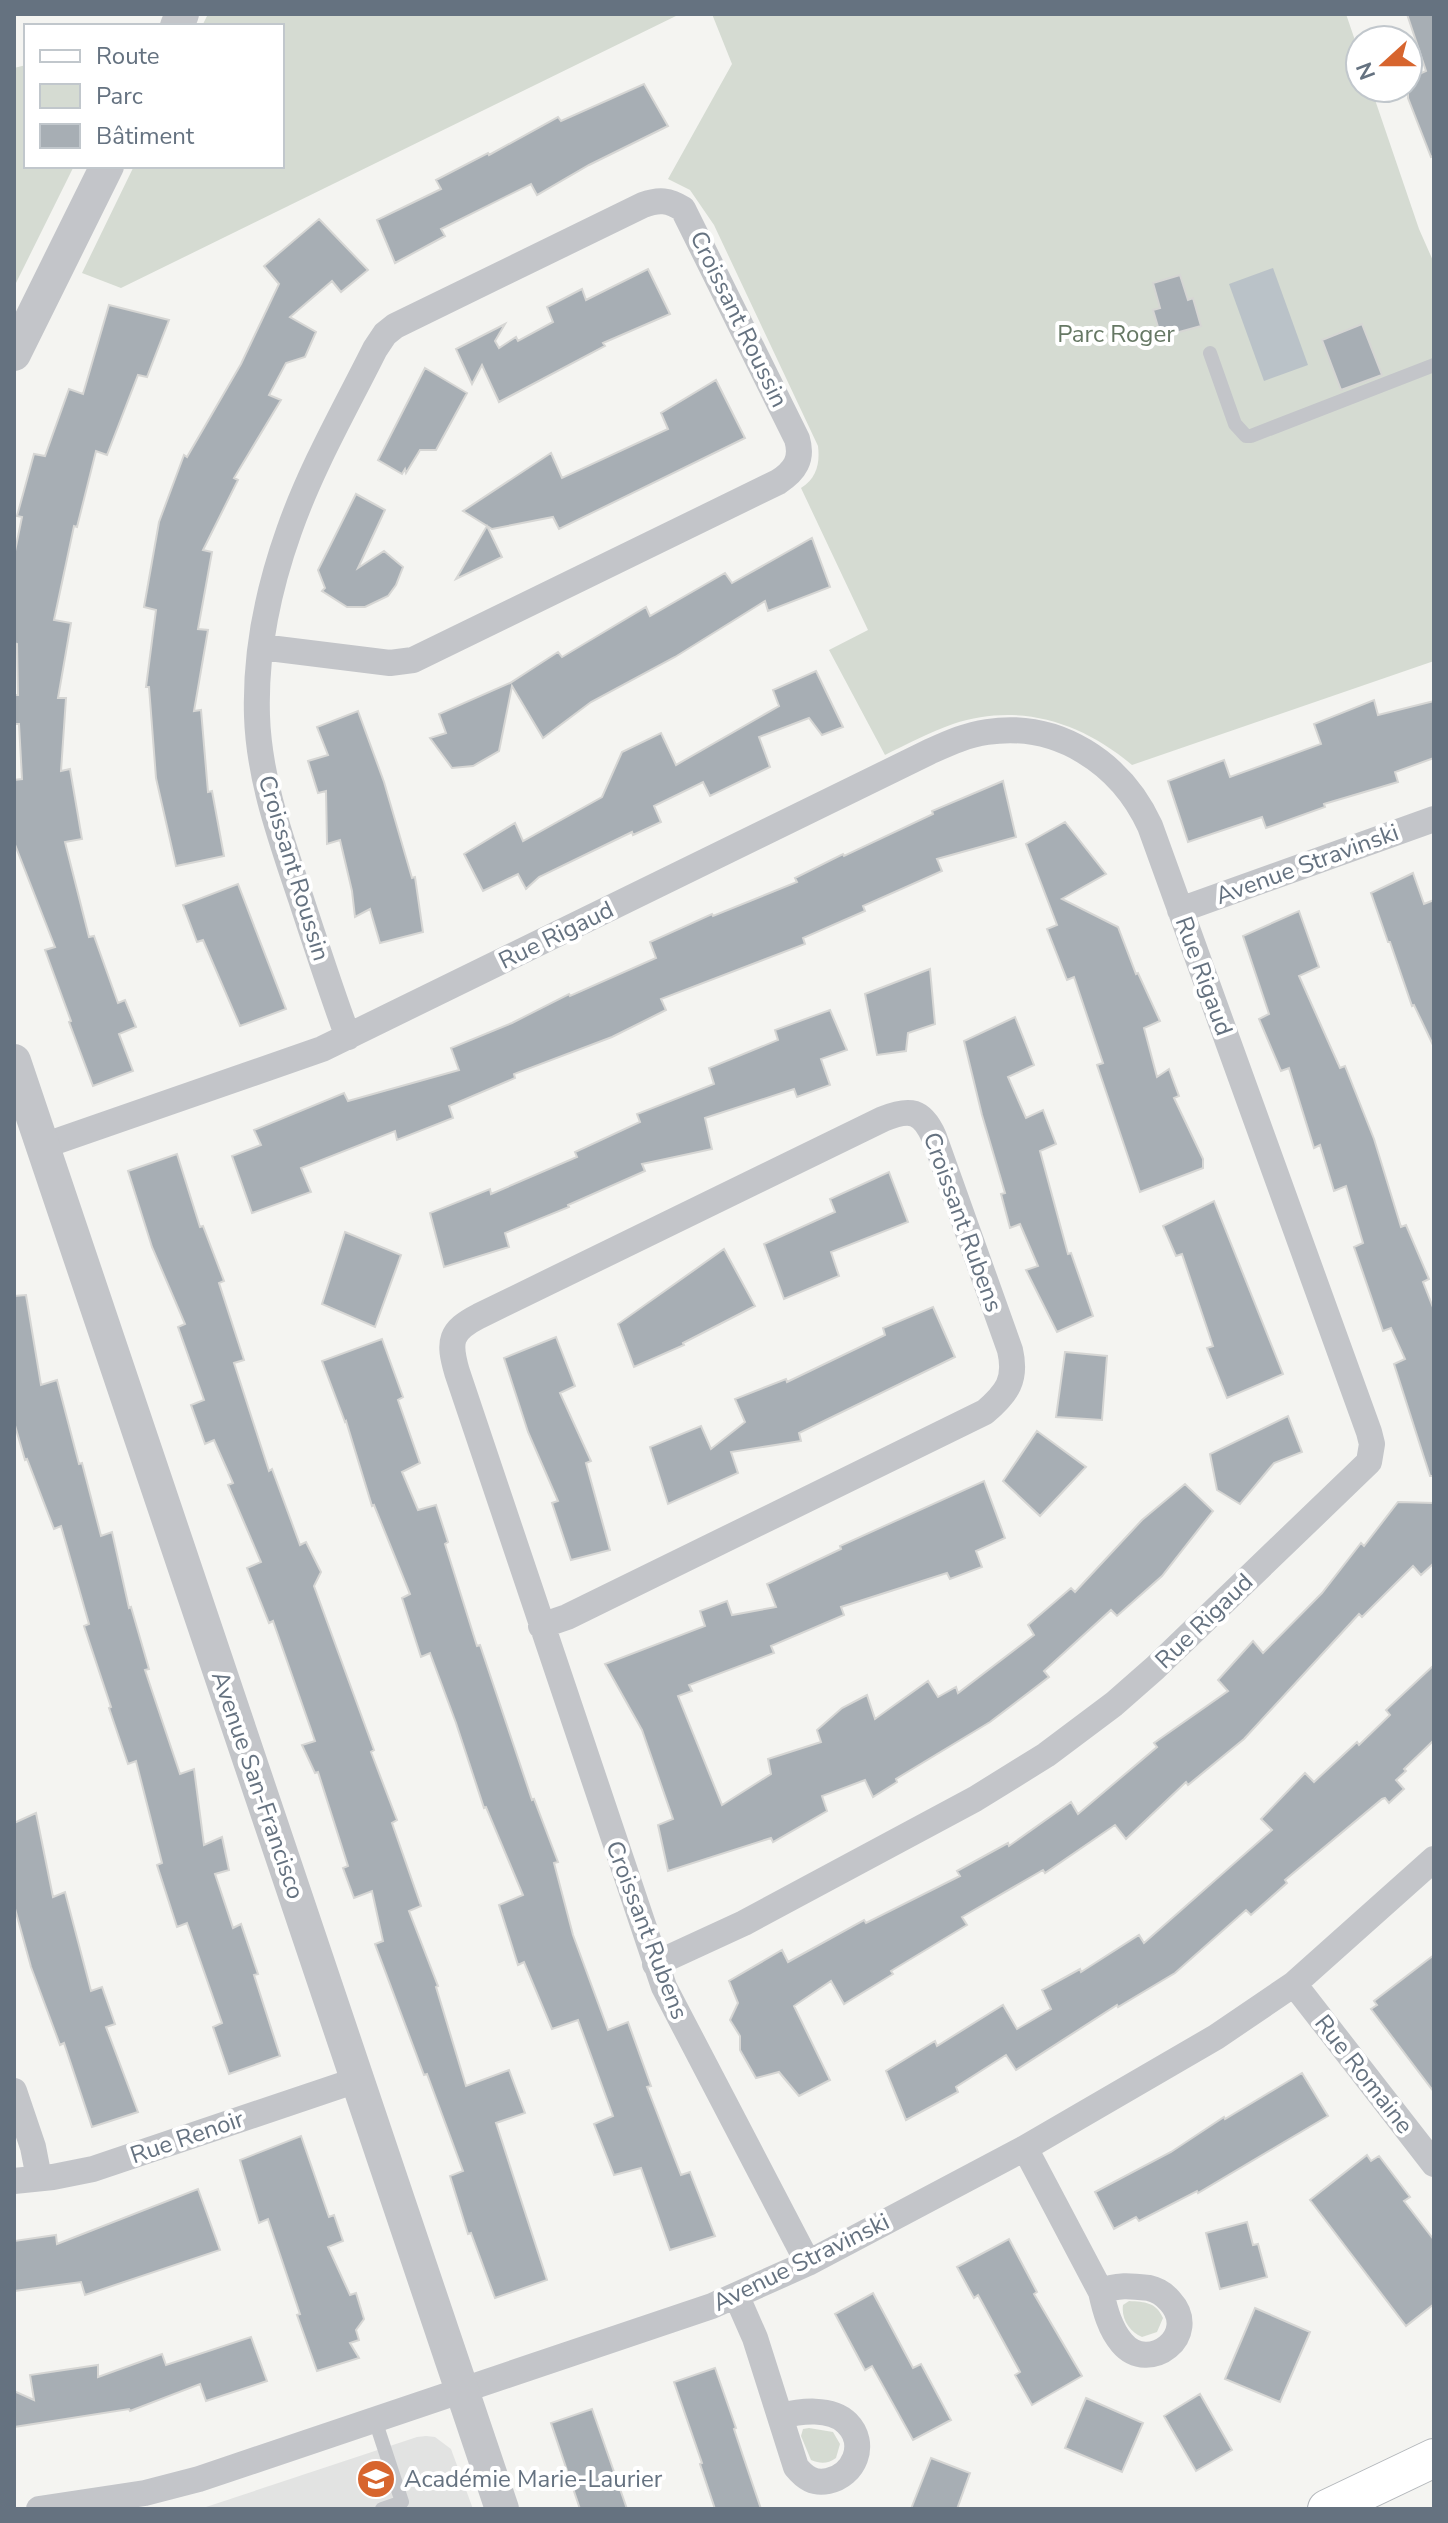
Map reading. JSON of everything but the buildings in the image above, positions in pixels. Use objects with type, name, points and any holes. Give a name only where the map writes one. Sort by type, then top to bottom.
[{"type":"main road","points":[[1327,2509],[1434,2458]]},
{"type":"street","points":[[14,354],[106,168]]},
{"type":"street","name":"Croissant Roussin","points":[[261,647],[390,663],[413,660],[778,482],[790,473],[799,457],[797,439],[683,209],[664,201],[643,205],[410,317],[385,334],[313,473],[289,529],[272,587],[261,647],[257,717],[260,747],[271,805],[348,1037]]},
{"type":"street","name":"Rue Rigaud","points":[[43,1146],[308,1054],[348,1037],[965,737],[986,732],[1022,732],[1055,738],[1083,750],[1117,775],[1142,807],[1369,1432],[1372,1444],[1369,1462],[1155,1668],[1114,1704],[1046,1755],[975,1799],[744,1923],[655,1964]]},
{"type":"street","name":"Avenue Stravinski","points":[[1180,910],[1434,819]]},
{"type":"street","name":"Avenue San-Francisco","points":[[14,1061],[502,2509]]},
{"type":"street","name":"Croissant Rubens","points":[[541,1626],[567,1617],[985,1412],[1003,1395],[1013,1373],[1010,1350],[934,1137],[924,1119],[911,1113],[883,1119],[467,1322],[454,1334],[451,1349],[541,1626],[655,1964],[673,2008],[808,2263]]},
{"type":"street","name":"Avenue Stravinski","points":[[39,2509],[147,2501],[199,2479],[737,2297],[808,2263],[1025,2148],[1216,2037],[1294,1984],[1434,1859]]},
{"type":"street","name":"Rue Romaine","points":[[1294,1984],[1434,2164]]},
{"type":"street","name":"Rue Renoir","points":[[26,2179],[93,2169],[357,2080]]},
{"type":"street","points":[[14,2091],[33,2147],[26,2179]]},
{"type":"street","points":[[1025,2148],[1101,2292]]},
{"type":"street","points":[[737,2297],[755,2338],[781,2416]]},
{"type":"lane","points":[[1210,353],[1235,424],[1246,436],[1434,365]]},
{"type":"lane","points":[[375,2420],[402,2502],[382,2509]]},
{"type":"shaded area","points":[[1273,268],[1308,365],[1264,381],[1229,284]]},
{"type":"shaded area","name":"Académie Marie-Laurier","points":[[417,2437],[435,2437],[451,2449],[473,2509],[200,2509]]},
{"type":"green space","points":[[208,14],[680,14],[121,288],[82,273],[133,168],[284,168],[284,24],[203,24]]},
{"type":"green space","name":"Parc Roger","points":[[712,14],[1346,14],[1349,24],[1344,24],[1344,104],[1376,104],[1419,229],[1434,263],[1434,661],[1132,765],[1092,737],[1070,727],[1048,720],[1002,715],[953,724],[885,755],[829,650],[868,630],[801,488],[811,480],[816,470],[818,446],[714,225],[690,190],[668,179],[732,64]]},
{"type":"green space","points":[[24,66],[24,168],[73,168],[14,287],[14,68]]},
{"type":"green space","points":[[1129,2301],[1145,2303],[1157,2309],[1163,2318],[1157,2332],[1142,2337],[1130,2328],[1123,2310],[1123,2305]]},
{"type":"green space","points":[[803,2429],[833,2432],[840,2444],[836,2458],[824,2463],[811,2460],[801,2436]]},
{"type":"place","name":"Académie Marie-Laurier","points":[[376,2479]]}]
